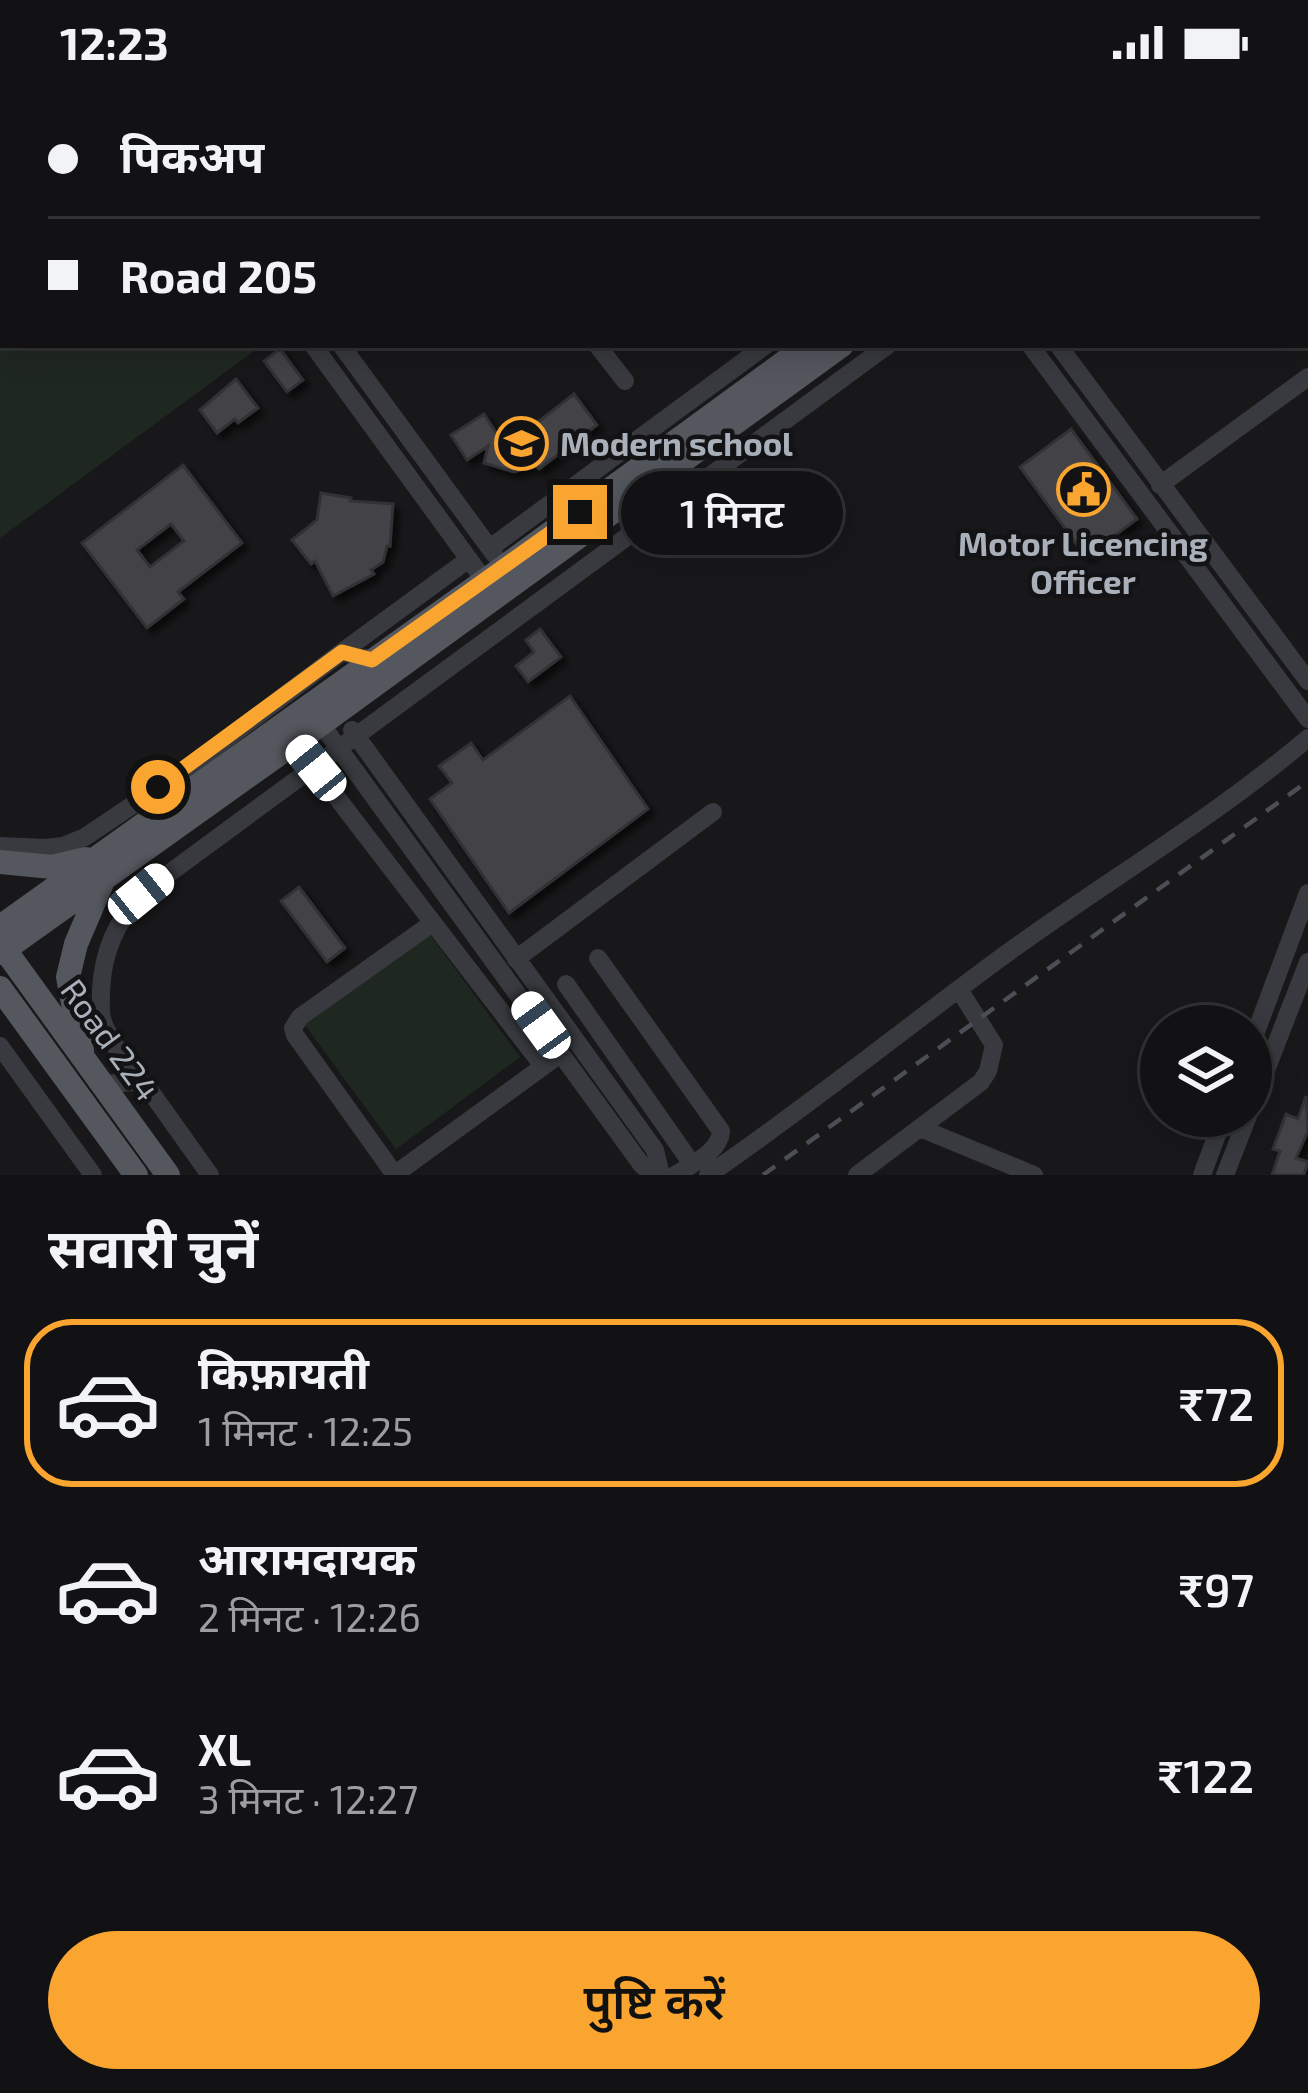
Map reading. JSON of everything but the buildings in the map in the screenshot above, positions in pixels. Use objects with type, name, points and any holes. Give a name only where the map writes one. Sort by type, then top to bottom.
[{"type":"main road","points":[[1,943],[372,660],[804,348]]},
{"type":"main road","points":[[0,862],[102,868],[330,718],[493,572],[837,348]]},
{"type":"main road","points":[[84,1062],[68,977],[102,868]]},
{"type":"main road","name":"Road 224","points":[[1,943],[168,1175]]},
{"type":"main road","name":"Road 224","points":[[0,988],[136,1175]]},
{"type":"main road","points":[[0,1011],[27,1025]]},
{"type":"street","points":[[316,348],[493,572],[530,606]]},
{"type":"street","points":[[343,348],[493,572],[512,619]]},
{"type":"street","points":[[599,348],[625,381]]},
{"type":"street","points":[[0,846],[46,848],[85,837],[195,763],[342,652],[493,572],[762,348]]},
{"type":"street","points":[[210,1175],[111,1041],[100,1014],[102,974],[121,918],[141,894],[172,870],[883,348]]},
{"type":"street","points":[[1032,348],[1308,719]]},
{"type":"street","points":[[1060,348],[1308,680]]},
{"type":"street","points":[[1160,484],[1308,377]]},
{"type":"street","points":[[342,652],[372,660]]},
{"type":"street","points":[[330,718],[356,736],[655,1150],[657,1175]]},
{"type":"street","points":[[330,718],[339,750],[640,1164],[657,1175]]},
{"type":"street","points":[[692,1171],[960,991],[1308,738]]},
{"type":"street","points":[[295,742],[543,1066]]},
{"type":"street","points":[[516,959],[713,812]]},
{"type":"street","points":[[1266,1005],[1308,893]]},
{"type":"street","points":[[431,924],[300,1017],[293,1028],[395,1175],[561,1054]]},
{"type":"street","points":[[598,958],[722,1131],[718,1146],[692,1171]]},
{"type":"street","points":[[1272,1057],[1307,967]]},
{"type":"street","points":[[566,984],[692,1171]]},
{"type":"street","points":[[857,1175],[981,1082],[994,1045],[960,991]]},
{"type":"street","points":[[0,1046],[93,1175]]},
{"type":"street","points":[[103,1084],[143,1084]]},
{"type":"street","points":[[920,1128],[982,1166],[1034,1175]]},
{"type":"street","points":[[1202,1175],[1216,1137]]},
{"type":"street","points":[[1226,1175],[1241,1137]]},
{"type":"shaded area","points":[[0,348],[258,348],[0,538]]},
{"type":"shaded area","points":[[426,929],[520,1057],[396,1149],[302,1021]]},
{"type":"railway","points":[[763,1175],[1308,781]]},
{"type":"place","name":"Modern school","points":[[521,444]]},
{"type":"place","name":"Motor Licencing Officer","points":[[1083,490]]},
{"type":"route","points":[[158,787],[342,652],[372,660],[580,512]]}]
